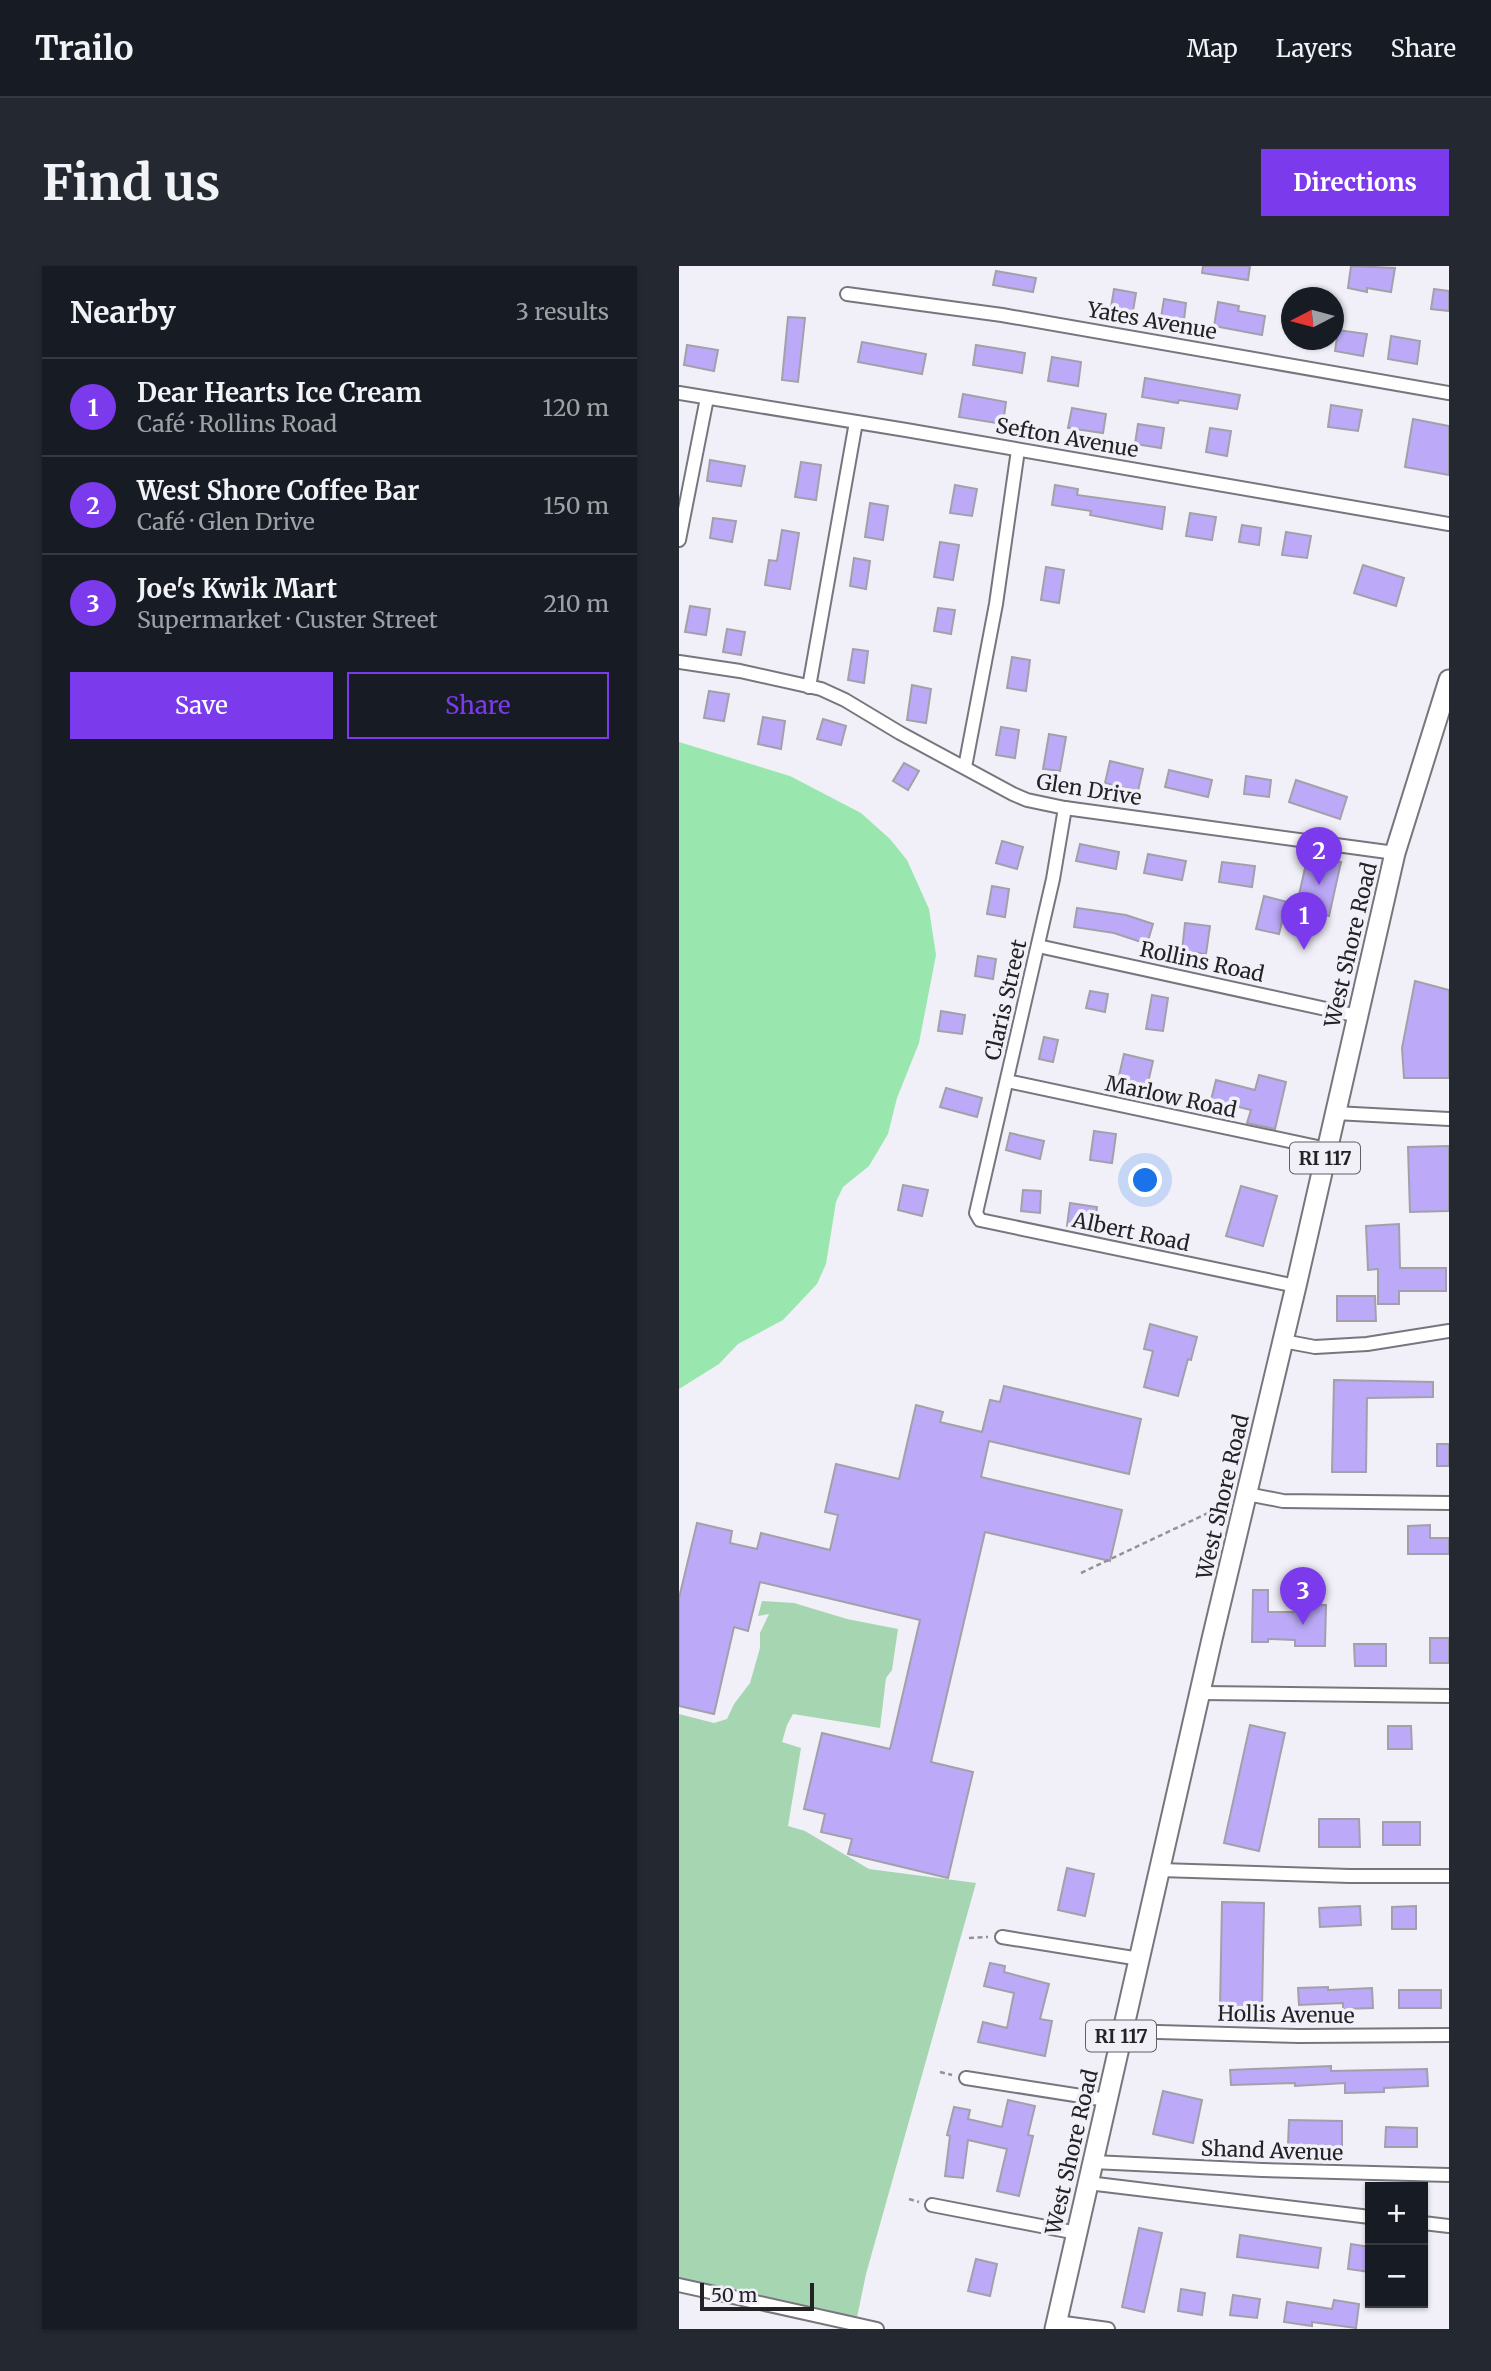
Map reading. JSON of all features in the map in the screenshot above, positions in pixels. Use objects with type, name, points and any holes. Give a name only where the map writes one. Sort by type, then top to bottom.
[{"type":"main road","name":"West Shore Road","points":[[1056,2325],[1395,853],[1449,680]]},
{"type":"street","name":"Yates Avenue","points":[[847,294],[1002,315],[1449,393]]},
{"type":"street","name":"Sefton Avenue","points":[[679,393],[1449,524]]},
{"type":"street","points":[[679,540],[707,398]]},
{"type":"street","points":[[809,687],[856,422]]},
{"type":"street","points":[[965,767],[996,604],[1018,450]]},
{"type":"street","name":"Glen Drive","points":[[679,662],[740,671],[821,689],[1027,800],[1065,808],[1395,853]]},
{"type":"street","name":"Claris Street","points":[[977,1200],[1038,946],[1065,808]]},
{"type":"street","name":"Rollins Road","points":[[1038,946],[1358,1016]]},
{"type":"street","name":"Marlow Road","points":[[1007,1082],[1327,1149]]},
{"type":"street","points":[[1335,1113],[1449,1119]]},
{"type":"street","name":"Albert Road","points":[[977,1200],[976,1213],[980,1220],[1296,1286]]},
{"type":"street","points":[[1283,1341],[1315,1347],[1367,1344],[1449,1331]]},
{"type":"street","points":[[1247,1494],[1283,1501],[1449,1503]]},
{"type":"street","points":[[1200,1693],[1449,1696]]},
{"type":"street","points":[[1160,1870],[1449,1876]]},
{"type":"street","points":[[1002,1937],[1140,1959]]},
{"type":"street","name":"Hollis Avenue","points":[[1123,2031],[1299,2036],[1449,2035]]},
{"type":"street","points":[[966,2078],[1107,2100]]},
{"type":"street","name":"Shand Avenue","points":[[1093,2162],[1275,2171],[1449,2175]]},
{"type":"street","points":[[1088,2183],[1365,2216]]},
{"type":"street","points":[[932,2205],[1077,2233]]},
{"type":"street","points":[[1428,2224],[1449,2226]]},
{"type":"street","points":[[679,2285],[877,2329]]},
{"type":"street","points":[[1056,2325],[1108,2329]]},
{"type":"path","points":[[1081,1573],[1247,1494]]},
{"type":"path","points":[[969,1938],[1002,1937]]},
{"type":"shaded area","points":[[679,742],[790,776],[861,813],[890,839],[907,860],[929,909],[936,955],[919,1043],[897,1098],[888,1134],[869,1166],[843,1187],[836,1202],[826,1264],[817,1284],[783,1320],[738,1344],[719,1364],[679,1389]]},
{"type":"shaded area","points":[[762,1601],[794,1603],[847,1619],[898,1629],[892,1670],[886,1678],[880,1728],[793,1714],[782,1742],[801,1748],[788,1826],[805,1831],[869,1869],[976,1883],[866,2274],[856,2322],[679,2284],[679,1714],[714,1723],[727,1719],[734,1704],[750,1683],[760,1648],[760,1633],[769,1614],[758,1616]]},
{"type":"building","points":[[1203,266],[1250,266],[1248,280],[1202,273]]},
{"type":"building","points":[[1351,266],[1395,268],[1391,292],[1367,288],[1367,292],[1348,288]]},
{"type":"building","points":[[996,271],[1036,278],[1033,292],[993,285]]},
{"type":"building","points":[[1114,289],[1136,293],[1132,317],[1110,314]]},
{"type":"building","points":[[1434,289],[1449,291],[1449,311],[1431,309]]},
{"type":"building","points":[[1164,299],[1186,303],[1183,328],[1160,324]]},
{"type":"building","points":[[1218,302],[1239,306],[1238,311],[1265,316],[1262,335],[1214,326]]},
{"type":"building","points":[[788,317],[805,318],[798,382],[782,380]]},
{"type":"building","points":[[1344,331],[1367,334],[1363,356],[1335,351],[1344,350]]},
{"type":"building","points":[[1391,336],[1420,341],[1417,364],[1388,359]]},
{"type":"building","points":[[862,342],[926,354],[922,374],[858,362]]},
{"type":"building","points":[[687,345],[718,350],[714,371],[684,365]]},
{"type":"building","points":[[976,345],[1025,353],[1022,373],[973,365]]},
{"type":"building","points":[[1052,357],[1081,362],[1078,386],[1048,381]]},
{"type":"building","points":[[1145,378],[1240,395],[1237,409],[1142,397]]},
{"type":"building","points":[[963,394],[1006,402],[1003,424],[959,417]]},
{"type":"building","points":[[1331,405],[1362,410],[1358,431],[1328,427]]},
{"type":"building","points":[[1072,408],[1106,414],[1103,433],[1068,428]]},
{"type":"building","points":[[1413,419],[1449,426],[1449,475],[1405,467]]},
{"type":"building","points":[[1138,424],[1164,428],[1161,448],[1135,444]]},
{"type":"building","points":[[1210,428],[1231,431],[1227,456],[1206,452]]},
{"type":"building","points":[[710,460],[745,466],[741,486],[707,481]]},
{"type":"building","points":[[801,462],[821,465],[816,500],[795,497]]},
{"type":"building","points":[[955,485],[977,489],[972,516],[950,513]]},
{"type":"building","points":[[1055,485],[1078,489],[1077,495],[1165,507],[1162,529],[1090,515],[1091,511],[1052,505]]},
{"type":"building","points":[[870,503],[888,506],[883,540],[865,537]]},
{"type":"building","points":[[1190,513],[1216,517],[1212,540],[1186,536]]},
{"type":"building","points":[[713,518],[736,521],[732,542],[710,538]]},
{"type":"building","points":[[1242,525],[1261,528],[1259,545],[1239,542]]},
{"type":"building","points":[[782,530],[799,533],[790,589],[765,585],[769,560],[777,561]]},
{"type":"building","points":[[1286,532],[1311,536],[1307,558],[1282,555]]},
{"type":"building","points":[[940,542],[959,545],[953,580],[934,577]]},
{"type":"building","points":[[854,558],[870,561],[866,589],[850,586]]},
{"type":"building","points":[[1363,565],[1404,578],[1396,606],[1354,593]]},
{"type":"building","points":[[1046,567],[1064,570],[1059,603],[1041,600]]},
{"type":"building","points":[[690,606],[710,609],[706,635],[685,632]]},
{"type":"building","points":[[938,608],[955,610],[951,634],[934,631]]},
{"type":"building","points":[[727,629],[745,632],[741,655],[723,652]]},
{"type":"building","points":[[853,649],[868,651],[864,683],[848,680]]},
{"type":"building","points":[[1012,657],[1030,660],[1026,691],[1007,688]]},
{"type":"building","points":[[912,685],[931,689],[926,723],[907,720]]},
{"type":"building","points":[[709,691],[729,694],[724,721],[704,718]]},
{"type":"building","points":[[763,717],[785,721],[781,749],[758,744]]},
{"type":"building","points":[[823,719],[846,726],[841,745],[817,739]]},
{"type":"building","points":[[1001,727],[1019,730],[1015,758],[996,755]]},
{"type":"building","points":[[1049,734],[1066,737],[1060,771],[1043,769]]},
{"type":"building","points":[[1110,761],[1143,769],[1138,791],[1105,783]]},
{"type":"building","points":[[904,763],[919,771],[908,790],[893,781]]},
{"type":"building","points":[[1169,770],[1212,780],[1208,797],[1165,787]]},
{"type":"building","points":[[1246,776],[1271,780],[1269,797],[1244,794]]},
{"type":"building","points":[[1296,780],[1347,797],[1340,819],[1289,802]]},
{"type":"building","points":[[1002,841],[1023,847],[1017,869],[996,863]]},
{"type":"building","points":[[1080,844],[1119,852],[1116,869],[1076,861]]},
{"type":"building","points":[[1148,854],[1186,861],[1182,880],[1144,873]]},
{"type":"building","points":[[1308,855],[1341,862],[1329,916],[1296,908]]},
{"type":"building","points":[[1222,862],[1255,866],[1252,887],[1219,882]]},
{"type":"building","points":[[992,886],[1009,889],[1005,917],[987,914]]},
{"type":"building","points":[[1264,896],[1287,902],[1279,934],[1256,929]]},
{"type":"building","points":[[1077,908],[1126,915],[1153,924],[1147,944],[1114,933],[1074,927]]},
{"type":"building","points":[[1185,923],[1210,926],[1206,954],[1182,951]]},
{"type":"building","points":[[978,956],[996,959],[993,979],[975,976]]},
{"type":"building","points":[[1415,981],[1449,990],[1449,1078],[1404,1078],[1402,1048]]},
{"type":"building","points":[[1090,991],[1108,994],[1105,1012],[1086,1008]]},
{"type":"building","points":[[1152,995],[1168,998],[1163,1031],[1146,1029]]},
{"type":"building","points":[[941,1011],[965,1015],[962,1034],[938,1031]]},
{"type":"building","points":[[1044,1037],[1058,1040],[1053,1062],[1039,1059]]},
{"type":"building","points":[[1124,1054],[1153,1061],[1147,1087],[1118,1080]]},
{"type":"building","points":[[1259,1075],[1286,1082],[1275,1129],[1247,1123],[1251,1110],[1211,1100],[1216,1080],[1255,1090]]},
{"type":"building","points":[[946,1088],[982,1098],[977,1117],[940,1107]]},
{"type":"building","points":[[1094,1131],[1116,1134],[1112,1163],[1090,1160]]},
{"type":"building","points":[[1010,1133],[1044,1141],[1040,1159],[1006,1150]]},
{"type":"building","points":[[1449,1146],[1449,1211],[1410,1212],[1408,1147]]},
{"type":"building","points":[[903,1185],[928,1190],[922,1216],[898,1210]]},
{"type":"building","points":[[1241,1186],[1277,1196],[1263,1246],[1226,1236]]},
{"type":"building","points":[[1023,1190],[1041,1191],[1040,1213],[1021,1211]]},
{"type":"building","points":[[1070,1203],[1097,1207],[1094,1230],[1067,1226]]},
{"type":"building","points":[[1399,1224],[1400,1268],[1446,1268],[1446,1291],[1399,1291],[1399,1304],[1378,1304],[1378,1269],[1368,1270],[1366,1226]]},
{"type":"building","points":[[1337,1296],[1375,1296],[1376,1321],[1337,1321]]},
{"type":"building","points":[[1150,1324],[1197,1337],[1178,1396],[1144,1387],[1153,1351],[1144,1349]]},
{"type":"building","points":[[1334,1380],[1433,1382],[1433,1397],[1367,1398],[1366,1472],[1332,1472]]},
{"type":"building","points":[[1004,1386],[1141,1419],[1129,1474],[989,1441],[981,1477],[1122,1510],[1110,1561],[985,1532],[931,1762],[973,1772],[948,1878],[848,1854],[852,1839],[821,1832],[825,1814],[804,1809],[822,1733],[890,1749],[920,1620],[760,1582],[748,1631],[734,1627],[714,1714],[679,1706],[679,1598],[697,1523],[732,1531],[730,1543],[757,1549],[761,1533],[830,1550],[838,1515],[825,1512],[836,1464],[899,1479],[916,1405],[943,1412],[940,1422],[982,1432],[990,1400],[1000,1402]]},
{"type":"building","points":[[1437,1444],[1449,1444],[1449,1466],[1437,1466]]},
{"type":"building","points":[[1430,1525],[1430,1538],[1449,1538],[1449,1554],[1408,1554],[1408,1526]]},
{"type":"building","points":[[1253,1590],[1268,1590],[1268,1612],[1296,1612],[1296,1604],[1326,1605],[1325,1646],[1295,1646],[1295,1640],[1268,1639],[1268,1642],[1252,1642]]},
{"type":"building","points":[[1430,1638],[1449,1638],[1449,1663],[1430,1663]]},
{"type":"building","points":[[1354,1644],[1386,1644],[1386,1666],[1355,1666]]},
{"type":"building","points":[[1250,1725],[1285,1733],[1259,1851],[1224,1843]]},
{"type":"building","points":[[1388,1726],[1411,1726],[1412,1749],[1388,1749]]},
{"type":"building","points":[[1319,1819],[1359,1819],[1360,1847],[1319,1847]]},
{"type":"building","points":[[1383,1822],[1420,1822],[1420,1845],[1383,1845]]},
{"type":"building","points":[[1067,1868],[1094,1874],[1085,1916],[1058,1910]]},
{"type":"building","points":[[1222,1902],[1264,1903],[1262,2009],[1220,2008]]},
{"type":"building","points":[[1360,1906],[1361,1925],[1320,1927],[1319,1908]]},
{"type":"building","points":[[1416,1906],[1416,1929],[1392,1929],[1392,1907]]},
{"type":"building","points":[[990,1963],[1005,1966],[1004,1972],[1049,1984],[1040,2019],[1052,2021],[1045,2056],[978,2042],[983,2022],[1007,2028],[1014,1993],[984,1986]]},
{"type":"building","points":[[1328,1987],[1328,1990],[1372,1988],[1373,2008],[1343,2009],[1343,2003],[1299,2005],[1298,1988]]},
{"type":"building","points":[[1399,1990],[1441,1990],[1441,2008],[1399,2008]]},
{"type":"building","points":[[1331,2066],[1331,2071],[1427,2069],[1428,2086],[1384,2088],[1384,2092],[1345,2093],[1345,2083],[1295,2086],[1295,2083],[1231,2085],[1230,2070]]},
{"type":"building","points":[[1163,2091],[1202,2100],[1193,2143],[1153,2134]]},
{"type":"building","points":[[1008,2100],[1035,2106],[1028,2135],[1033,2136],[1019,2196],[997,2191],[1007,2149],[968,2140],[963,2178],[945,2176],[950,2136],[947,2135],[954,2107],[970,2110],[968,2119],[1002,2127]]},
{"type":"building","points":[[1289,2120],[1342,2121],[1342,2146],[1288,2145]]},
{"type":"building","points":[[1386,2127],[1417,2128],[1417,2147],[1385,2147]]},
{"type":"building","points":[[1139,2228],[1162,2233],[1144,2312],[1122,2307]]},
{"type":"building","points":[[1240,2235],[1321,2248],[1318,2268],[1237,2257]]},
{"type":"building","points":[[1351,2244],[1365,2246],[1365,2271],[1348,2269]]},
{"type":"building","points":[[976,2259],[997,2264],[990,2296],[968,2291]]},
{"type":"building","points":[[1181,2289],[1205,2293],[1202,2315],[1178,2311]]},
{"type":"building","points":[[1233,2295],[1260,2299],[1257,2318],[1230,2315]]},
{"type":"building","points":[[1334,2300],[1359,2304],[1356,2328],[1312,2322],[1312,2326],[1284,2322],[1287,2302],[1332,2309]]},
{"type":"place","name":"West Shore Coffee Bar","points":[[1319,885]]},
{"type":"place","name":"Dear Hearts Ice Cream","points":[[1304,950]]},
{"type":"place","name":"Joe's Kwik Mart","points":[[1303,1625]]}]
